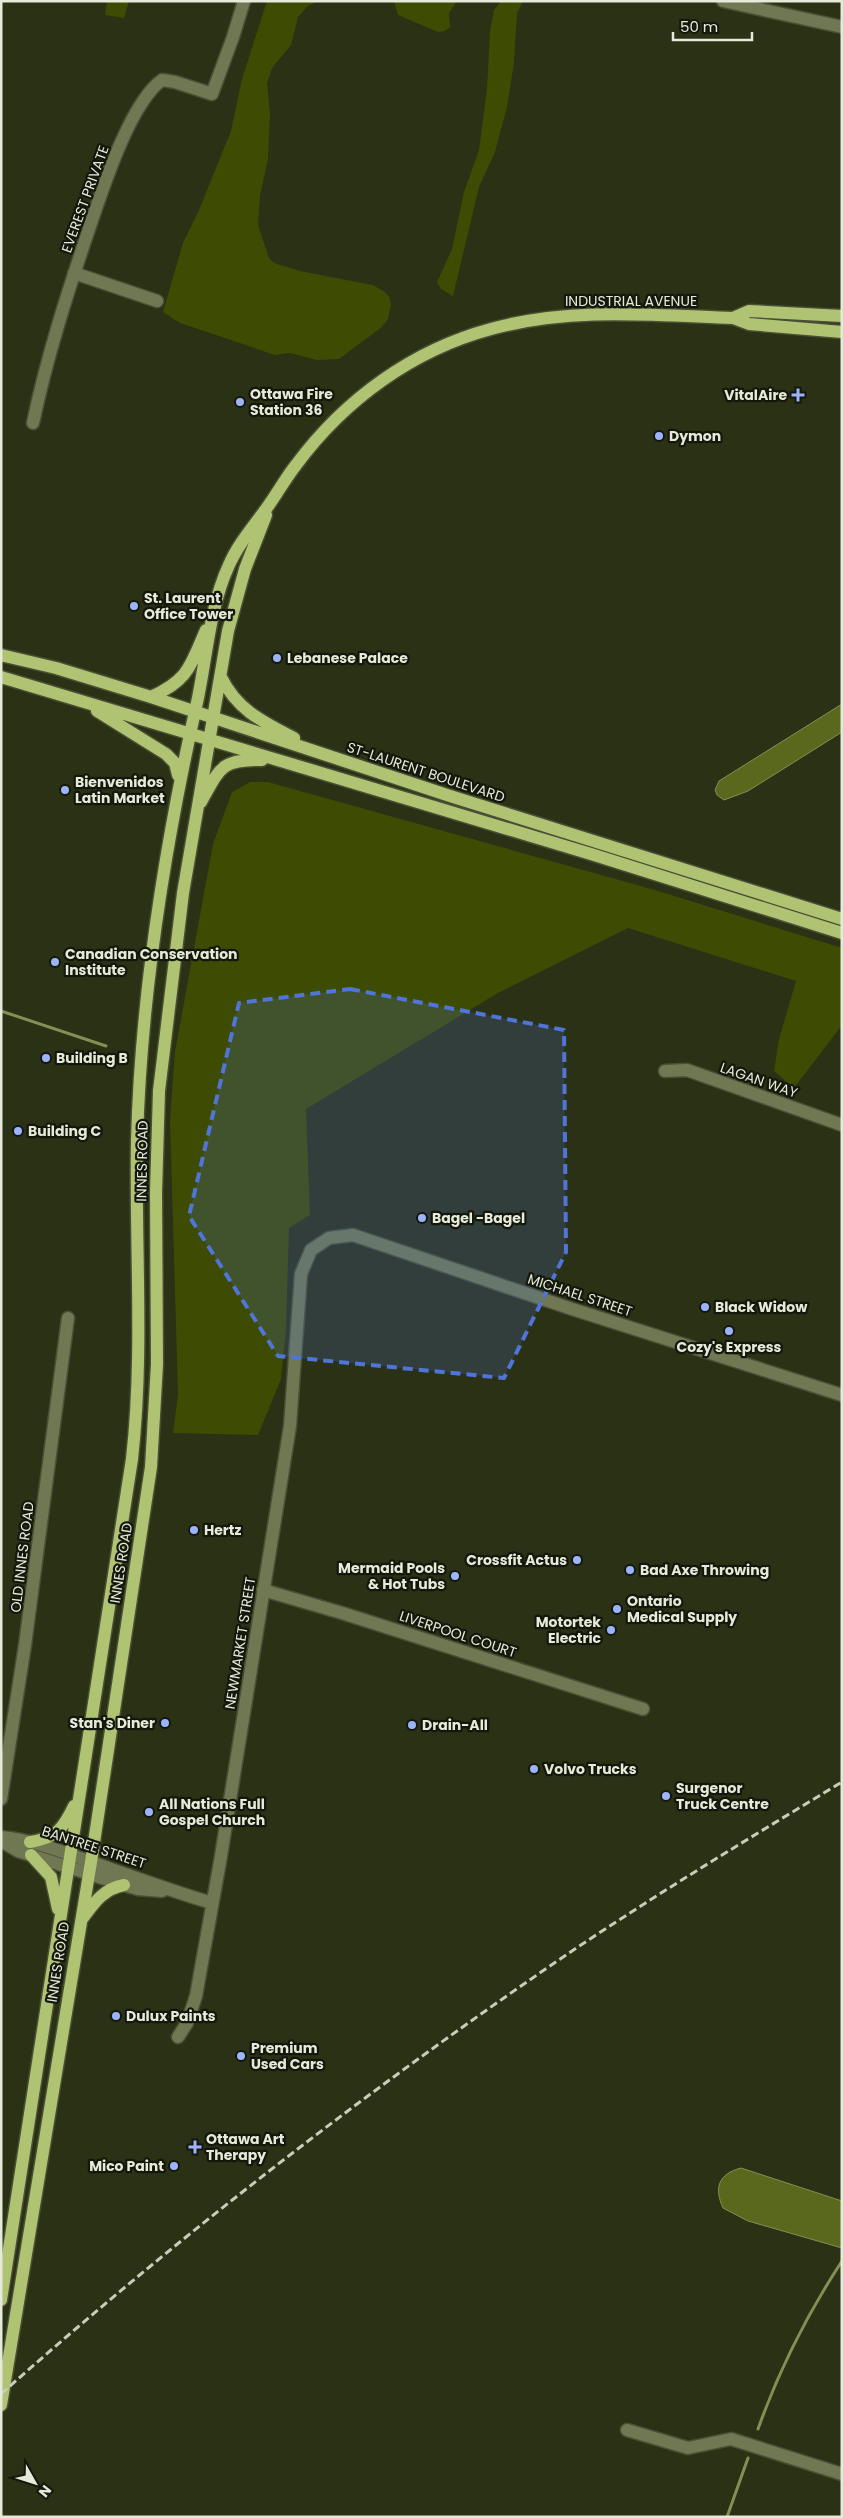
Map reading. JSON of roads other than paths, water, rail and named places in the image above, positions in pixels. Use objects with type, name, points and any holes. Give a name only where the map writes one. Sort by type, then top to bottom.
[{"type":"main road","name":"INDUSTRIAL AVENUE","points":[[733,318],[749,311],[842,316]]},
{"type":"main road","name":"INDUSTRIAL AVENUE","points":[[194,713],[215,609],[226,572],[237,548],[297,463],[344,412],[376,383],[396,370],[430,352],[492,328],[579,314],[733,318],[749,324],[842,332]]},
{"type":"main road","name":"INDUSTRIAL AVENUE","points":[[214,719],[236,600],[269,505]]},
{"type":"main road","points":[[151,697],[176,684],[183,678],[215,609]]},
{"type":"main road","name":"ST-LAURENT BOULEVARD","points":[[1,655],[56,668],[151,697],[194,713],[604,846],[842,919]]},
{"type":"main road","points":[[1,677],[592,854],[842,933]]},
{"type":"main road","points":[[221,677],[233,700],[250,713],[266,724],[328,755]]},
{"type":"main road","points":[[80,701],[166,754],[175,763],[179,779]]},
{"type":"main road","name":"INNES ROAD","points":[[1,2300],[133,1451],[138,1378],[137,1163],[140,1094],[159,890],[179,779],[194,713]]},
{"type":"main road","name":"INNES ROAD","points":[[1,2405],[79,1923],[90,1868],[152,1452],[158,1344],[156,1184],[159,1091],[182,893],[195,813],[214,719]]},
{"type":"main road","points":[[195,813],[214,779],[226,765],[241,759],[282,761]]},
{"type":"main road","points":[[30,1842],[50,1838],[60,1830],[80,1795]]},
{"type":"main road","points":[[31,1855],[47,1871],[54,1883],[60,1921]]},
{"type":"main road","points":[[79,1923],[102,1893],[113,1887],[124,1885]]},
{"type":"street","name":"EVEREST PRIVATE","points":[[33,424],[48,355],[110,167],[152,87],[162,80],[175,82],[212,94],[244,1]]},
{"type":"street","points":[[723,1],[842,27]]},
{"type":"street","points":[[74,273],[157,301]]},
{"type":"street","name":"LAGAN WAY","points":[[665,1071],[687,1070],[842,1124]]},
{"type":"street","name":"MICHAEL STREET","points":[[311,1250],[330,1238],[353,1235],[572,1309],[842,1396]]},
{"type":"street","name":"NEWMARKET STREET","points":[[178,2037],[187,2023],[196,1996],[212,1903],[290,1426],[301,1274],[311,1250]]},
{"type":"street","name":"OLD INNES ROAD","points":[[1,1799],[25,1645],[68,1318]]},
{"type":"street","name":"LIVERPOOL COURT","points":[[263,1590],[643,1709]]},
{"type":"street","name":"BANTREE STREET","points":[[1,1839],[18,1851],[31,1855],[69,1860]]},
{"type":"street","name":"BANTREE STREET","points":[[1,1839],[30,1842],[124,1885],[138,1889],[175,1892]]},
{"type":"street","name":"BANTREE STREET","points":[[90,1868],[144,1879],[175,1892],[212,1903]]},
{"type":"street","points":[[627,2430],[688,2448],[731,2439],[842,2474]]},
{"type":"waterway","points":[[1,1011],[106,1046]]},
{"type":"waterway","points":[[758,2429],[775,2385],[795,2342],[817,2301],[842,2261]]},
{"type":"waterway","points":[[727,2517],[748,2458]]},
{"type":"railway","points":[[1,2394],[138,2276],[351,2108],[498,2002],[605,1929],[842,1782]]},
{"type":"place","name":"VitalAire","points":[[798,395]]},
{"type":"place","name":"Ottawa Fire Station 36","points":[[240,402]]},
{"type":"place","name":"Dymon","points":[[659,436]]},
{"type":"place","name":"St. Laurent Office Tower","points":[[134,606]]},
{"type":"place","name":"Lebanese Palace","points":[[277,658]]},
{"type":"place","name":"Bienvenidos Latin Market","points":[[65,790]]},
{"type":"place","name":"Canadian Conservation Institute","points":[[55,962]]},
{"type":"place","name":"Building B","points":[[46,1058]]},
{"type":"place","name":"Building C","points":[[18,1131]]},
{"type":"place","name":"Bagel -Bagel","points":[[422,1218]]},
{"type":"place","name":"Black Widow","points":[[705,1307]]},
{"type":"place","name":"Cozy's Express","points":[[729,1331]]},
{"type":"place","name":"Hertz","points":[[194,1530]]},
{"type":"place","name":"Crossfit Actus","points":[[577,1560]]},
{"type":"place","name":"Bad Axe Throwing","points":[[630,1570]]},
{"type":"place","name":"Mermaid Pools & Hot Tubs","points":[[455,1576]]},
{"type":"place","name":"Ontario Medical Supply","points":[[617,1609]]},
{"type":"place","name":"Motortek Electric","points":[[611,1630]]},
{"type":"place","name":"Stan's Diner","points":[[165,1723]]},
{"type":"place","name":"Drain-All","points":[[412,1725]]},
{"type":"place","name":"Volvo Trucks","points":[[534,1769]]},
{"type":"place","name":"Surgenor Truck Centre","points":[[666,1796]]},
{"type":"place","name":"All Nations Full Gospel Church","points":[[149,1812]]},
{"type":"place","name":"Dulux Paints","points":[[116,2016]]},
{"type":"place","name":"Premium Used Cars","points":[[241,2056]]},
{"type":"place","name":"Ottawa Art Therapy","points":[[195,2147]]},
{"type":"place","name":"Mico Paint","points":[[174,2166]]}]
